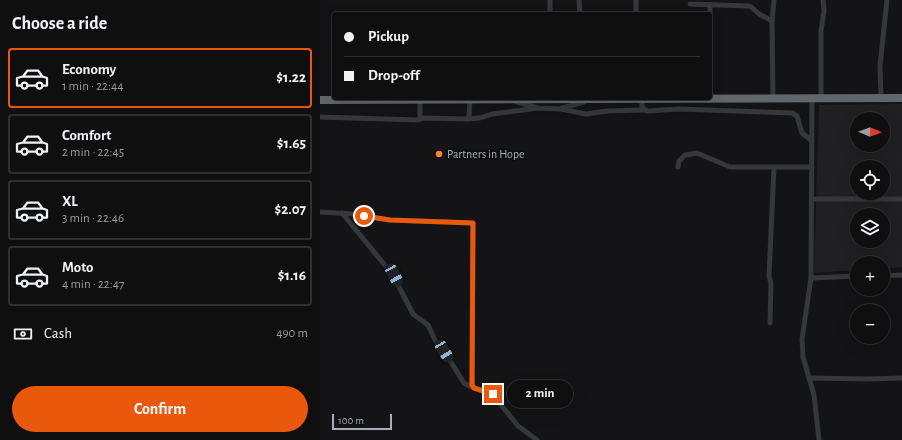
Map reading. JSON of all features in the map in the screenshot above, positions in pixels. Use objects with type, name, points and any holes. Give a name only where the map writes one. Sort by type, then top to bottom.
[{"type":"highway","points":[[712,98],[902,98]]},
{"type":"highway","points":[[320,100],[507,100]]},
{"type":"street","points":[[550,0],[550,12]]},
{"type":"street","points":[[579,0],[580,12]]},
{"type":"street","points":[[636,0],[636,12]]},
{"type":"street","points":[[773,99],[772,21],[774,0]]},
{"type":"street","points":[[819,440],[814,395],[804,357],[802,339],[811,278],[812,141],[817,98],[821,31],[824,12],[823,0]]},
{"type":"street","points":[[881,98],[880,66],[887,0]]},
{"type":"street","points":[[690,4],[750,6],[759,14],[772,21]]},
{"type":"street","points":[[710,5],[710,12]]},
{"type":"street","points":[[420,100],[420,118]]},
{"type":"street","points":[[466,119],[469,116],[470,100]]},
{"type":"street","points":[[507,100],[538,108]]},
{"type":"street","points":[[561,108],[594,100]]},
{"type":"street","points":[[639,100],[645,110]]},
{"type":"street","points":[[320,117],[418,120],[420,118],[466,119],[538,108],[561,108],[586,114],[607,111],[686,109],[792,113],[797,116],[802,132],[812,141]]},
{"type":"street","points":[[678,167],[679,161],[685,155],[697,153],[730,167],[812,167]]},
{"type":"street","points":[[770,323],[771,284],[769,276],[774,168]]},
{"type":"street","points":[[812,199],[902,199]]},
{"type":"street","points":[[320,212],[342,213],[390,220],[473,223],[472,385],[474,388]]},
{"type":"street","points":[[342,213],[394,275],[413,314],[428,325],[436,342],[444,351],[464,383],[493,394],[518,426],[537,440]]},
{"type":"street","points":[[890,276],[902,275]]},
{"type":"street","points":[[811,278],[850,276]]},
{"type":"street","points":[[809,378],[902,378]]},
{"type":"shaded area","points":[[902,104],[902,267],[890,268],[890,256],[850,256],[850,270],[814,273],[819,105]]},
{"type":"place","name":"Partners in Hope","points":[[439,154]]},
{"type":"route","points":[[364,216],[390,220],[470,222],[474,224],[472,385],[474,388],[493,394]]}]
